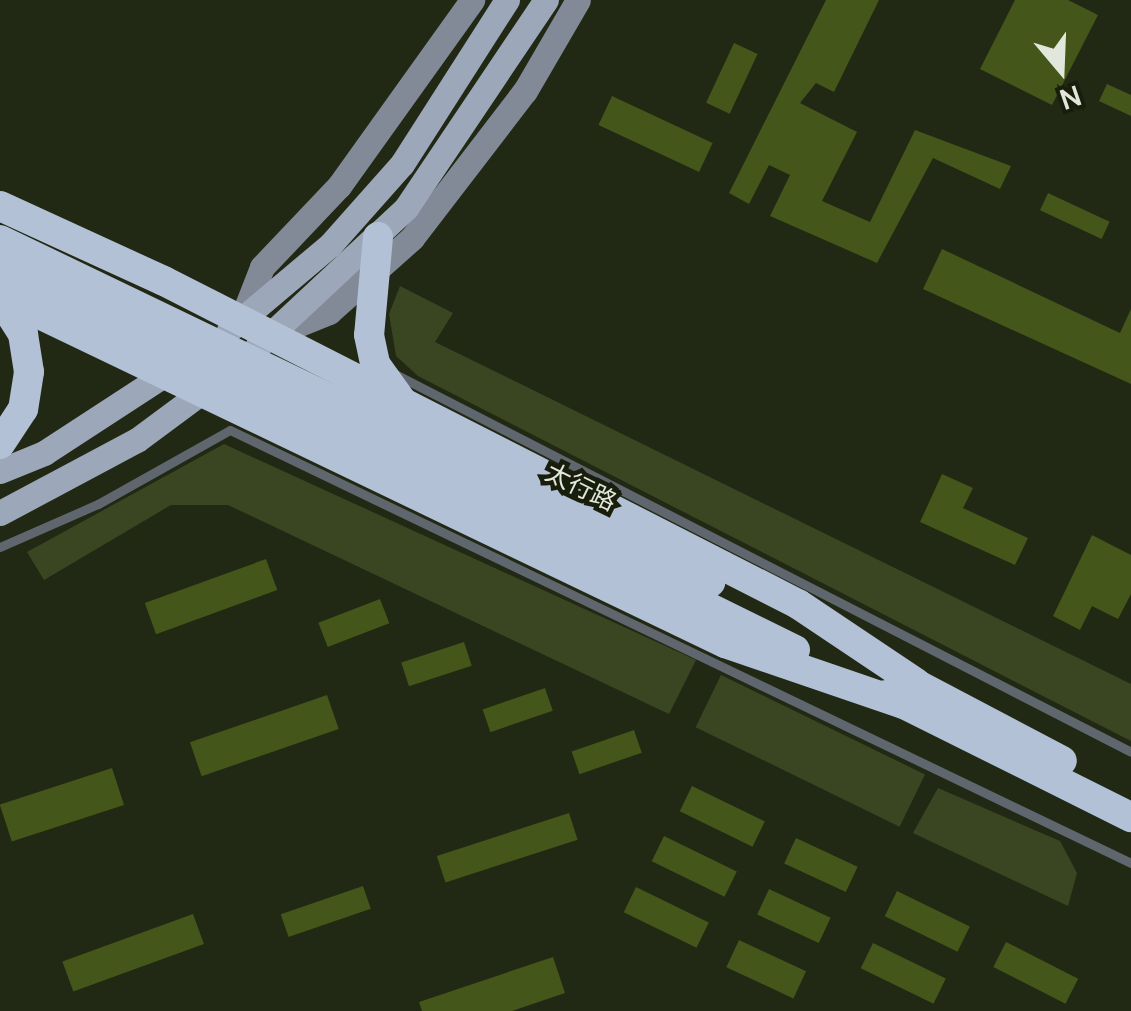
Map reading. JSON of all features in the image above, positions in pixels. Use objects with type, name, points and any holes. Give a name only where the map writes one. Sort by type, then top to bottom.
[{"type":"highway","points":[[0,206],[241,321],[798,604],[909,693]]},
{"type":"highway","points":[[378,237],[372,274],[375,364],[406,406]]},
{"type":"highway","name":"太行路","points":[[0,240],[538,511],[1131,797]]},
{"type":"highway","name":"太行路","points":[[0,268],[538,511]]},
{"type":"highway","points":[[0,297],[725,643],[909,693]]},
{"type":"highway","points":[[0,297],[23,334],[26,386],[23,410],[0,444]]},
{"type":"highway","name":"太行路","points":[[909,693],[1131,817]]},
{"type":"main road","points":[[241,321],[262,268],[339,186],[472,0]]},
{"type":"main road","points":[[0,471],[164,376],[241,321],[330,246],[402,164],[507,0]]},
{"type":"main road","points":[[0,514],[137,440],[200,394],[378,237],[406,208],[546,0]]},
{"type":"main road","points":[[270,336],[328,312],[412,238],[525,90],[578,0]]},
{"type":"lane","points":[[375,364],[1131,752]]},
{"type":"lane","points":[[0,430],[26,386]]},
{"type":"lane","points":[[0,547],[98,504],[230,430],[1131,863]]},
{"type":"green space","points":[[400,286],[453,313],[435,342],[1131,684],[1131,741],[418,376],[396,356],[389,314]]},
{"type":"green space","points":[[224,444],[696,660],[669,714],[228,505],[171,505],[44,580],[27,552]]},
{"type":"green space","points":[[721,675],[925,775],[900,827],[696,727]]},
{"type":"green space","points":[[938,788],[1060,841],[1077,873],[1068,906],[913,833]]},
{"type":"building","points":[[826,0],[879,0],[834,92],[816,83],[800,103],[857,132],[822,201],[870,222],[915,130],[1011,166],[1000,189],[933,158],[877,263],[770,216],[790,175],[769,165],[749,204],[729,193]]},
{"type":"building","points":[[1015,0],[1068,0],[1098,15],[1052,105],[980,69]]},
{"type":"building","points":[[734,43],[758,54],[730,114],[706,103]]},
{"type":"building","points":[[1107,84],[1131,95],[1131,116],[1099,101]]},
{"type":"building","points":[[612,96],[713,143],[699,172],[598,125]]},
{"type":"building","points":[[1048,193],[1110,222],[1102,239],[1040,210]]},
{"type":"building","points":[[942,249],[1120,333],[1131,309],[1131,384],[923,289]]},
{"type":"building","points":[[942,474],[973,488],[963,508],[1028,538],[1015,565],[920,522]]},
{"type":"building","points":[[1092,535],[1131,555],[1131,594],[1118,619],[1092,606],[1080,630],[1053,616]]},
{"type":"building","points":[[266,559],[277,590],[156,634],[145,603]]},
{"type":"building","points":[[380,599],[389,623],[328,647],[318,623]]},
{"type":"building","points":[[464,642],[472,666],[409,686],[401,662]]},
{"type":"building","points":[[545,688],[553,711],[490,732],[483,709]]},
{"type":"building","points":[[327,695],[339,729],[202,776],[190,742]]},
{"type":"building","points":[[634,730],[642,753],[579,774],[572,751]]},
{"type":"building","points":[[112,768],[124,805],[12,842],[0,804]]},
{"type":"building","points":[[692,786],[765,822],[753,847],[680,811]]},
{"type":"building","points":[[569,813],[578,840],[445,883],[437,856]]},
{"type":"building","points":[[664,836],[737,872],[725,897],[652,861]]},
{"type":"building","points":[[796,838],[858,867],[846,892],[784,863]]},
{"type":"building","points":[[363,886],[371,909],[289,937],[281,914]]},
{"type":"building","points":[[636,887],[709,923],[697,948],[624,912]]},
{"type":"building","points":[[769,889],[831,918],[819,943],[757,914]]},
{"type":"building","points":[[897,891],[970,927],[958,952],[885,916]]},
{"type":"building","points":[[193,914],[204,944],[73,992],[62,962]]},
{"type":"building","points":[[739,940],[806,971],[793,998],[726,967]]},
{"type":"building","points":[[1006,942],[1078,979],[1065,1004],[993,967]]},
{"type":"building","points":[[873,943],[946,979],[934,1004],[861,968]]},
{"type":"building","points":[[553,957],[565,993],[512,1011],[422,1011],[419,1002]]}]
